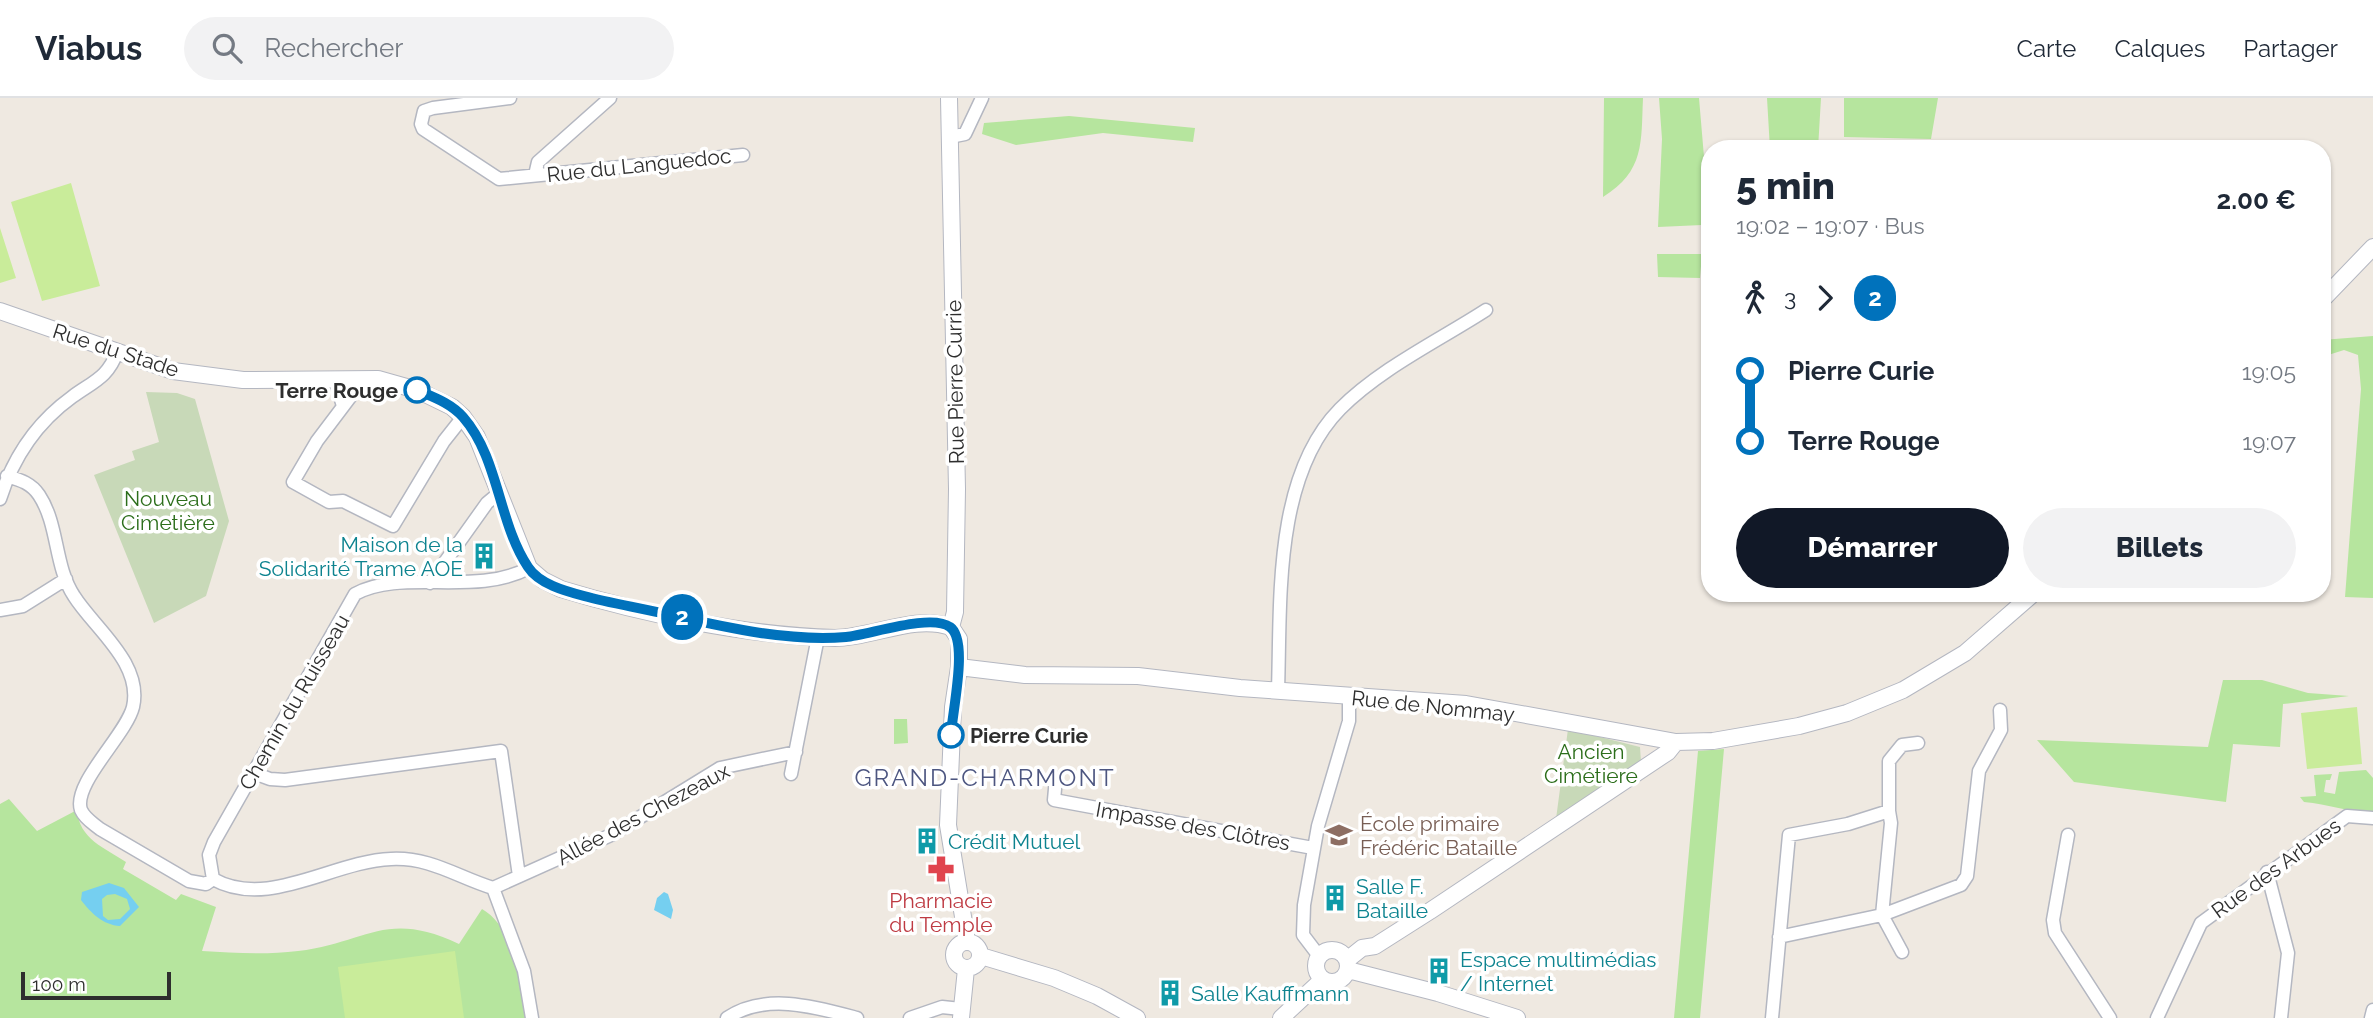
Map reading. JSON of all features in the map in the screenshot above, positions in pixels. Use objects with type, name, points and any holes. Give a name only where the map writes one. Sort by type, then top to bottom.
[{"type":"street","name":"Rue du Languedoc","points":[[510,98],[433,108],[424,111],[421,124],[424,129],[499,179],[743,155]]},
{"type":"street","points":[[535,175],[538,162],[610,98]]},
{"type":"street","name":"Rue Pierre Currie","points":[[949,98],[957,489],[955,612],[951,627]]},
{"type":"street","points":[[950,137],[965,134],[982,98]]},
{"type":"street","points":[[2331,291],[2373,247]]},
{"type":"street","points":[[1278,690],[1284,537],[1296,490],[1317,440],[1339,410],[1378,379],[1486,310]]},
{"type":"street","name":"Rue du Stade","points":[[0,311],[173,371],[216,378],[356,379],[396,382],[445,403],[463,417],[477,437],[529,568]]},
{"type":"street","points":[[0,499],[8,476],[28,439],[71,397],[104,377],[117,352]]},
{"type":"street","points":[[356,379],[355,389],[293,482],[329,502],[343,501],[393,526],[444,441],[463,417]]},
{"type":"street","points":[[335,380],[343,406]]},
{"type":"street","points":[[8,476],[27,483],[43,503],[73,595],[123,660],[133,692],[133,705],[125,726],[86,783],[81,796],[81,809],[87,819],[189,881],[206,884],[214,879],[242,890],[261,889],[346,866],[389,859],[411,859],[446,867],[493,888],[524,971],[531,1018]]},
{"type":"street","points":[[430,583],[487,503],[499,494]]},
{"type":"street","points":[[529,568],[543,580],[587,597],[714,624],[818,637],[848,637],[917,624],[940,623],[951,627],[959,639],[959,667],[953,707],[947,806],[967,941],[979,949],[981,956],[973,968],[966,969],[958,966],[954,951],[967,941]]},
{"type":"street","name":"Chemin du Ruisseau","points":[[214,879],[209,868],[211,849],[355,594],[365,589],[430,583],[488,582],[514,576],[529,568]]},
{"type":"street","points":[[0,610],[23,606],[66,579]]},
{"type":"street","name":"Rue de Nommay","points":[[959,667],[1025,675],[1138,676],[1349,697],[1466,704],[1676,742],[1713,741],[1791,727],[1877,702],[1947,666],[2025,602]]},
{"type":"street","points":[[791,774],[818,637]]},
{"type":"street","points":[[1349,697],[1349,721],[1314,848],[1303,935],[1319,956],[1317,972],[1323,979],[1333,982],[1340,980],[1362,948],[1375,946],[1430,911],[1668,752],[1676,742]]},
{"type":"street","points":[[1779,937],[1882,915],[1961,885],[1967,876],[1979,771],[2000,730],[2000,709]]},
{"type":"street","points":[[1902,952],[1882,915],[1891,823],[1889,761],[1902,745],[1918,743]]},
{"type":"street","points":[[254,773],[270,779],[285,780],[501,751],[519,877]]},
{"type":"street","name":"Allée des Chezeaux","points":[[493,888],[611,835],[720,768],[796,752]]},
{"type":"street","name":"Impasse des Clôtres","points":[[1056,778],[1054,800],[1314,848]]},
{"type":"street","points":[[1772,1018],[1789,835],[1848,824],[1889,811]]},
{"type":"street","name":"Rue des Arbues","points":[[2157,1018],[2201,923],[2347,816],[2373,818]]},
{"type":"street","points":[[2068,835],[2053,920],[2055,933],[2110,1018]]},
{"type":"street","points":[[2267,873],[2288,953],[2281,1018]]},
{"type":"street","points":[[1319,956],[1331,950],[1341,953],[1348,965],[1517,1018]]},
{"type":"street","points":[[981,956],[1054,978],[1097,996],[1137,1018]]},
{"type":"street","points":[[910,1018],[929,1009],[961,1013],[966,969]]},
{"type":"street","points":[[1281,1018],[1323,979]]},
{"type":"street","points":[[727,1018],[773,1003],[857,1018]]},
{"type":"street","points":[[2371,1018],[2373,1010]]},
{"type":"green space","points":[[1604,98],[1643,98],[1641,142],[1634,166],[1617,187],[1603,197]]},
{"type":"green space","points":[[1659,98],[1699,98],[1703,140],[1701,225],[1658,227],[1662,139]]},
{"type":"green space","points":[[1767,98],[1821,98],[1819,140],[1769,140]]},
{"type":"green space","points":[[1844,98],[1938,98],[1931,139],[1844,137]]},
{"type":"green space","points":[[1069,116],[1195,128],[1193,142],[1103,133],[1016,145],[982,134],[984,123]]},
{"type":"green space","points":[[71,183],[100,286],[42,301],[11,202]]},
{"type":"green space","points":[[0,228],[16,278],[0,283]]},
{"type":"green space","points":[[1657,254],[1701,254],[1700,278],[1658,277]]},
{"type":"green space","points":[[2373,336],[2373,598],[2345,597],[2361,389],[2358,355],[2344,350],[2331,354],[2331,339]]},
{"type":"green space","name":"Nouveau Cimetière","points":[[146,392],[177,393],[195,399],[229,521],[206,596],[154,623],[94,475],[135,460],[132,451],[159,442]]},
{"type":"green space","points":[[2223,680],[2262,680],[2308,693],[2349,696],[2283,704],[2280,747],[2233,744],[2226,802],[2074,782],[2037,740],[2208,747]]},
{"type":"green space","points":[[2357,707],[2362,764],[2307,769],[2301,713]]},
{"type":"green space","points":[[894,719],[907,719],[908,743],[894,744]]},
{"type":"green space","name":"Ancien Cimétiere","points":[[1568,729],[1640,747],[1641,762],[1556,819]]},
{"type":"green space","points":[[1724,749],[1700,1018],[1674,1018],[1698,751]]},
{"type":"green space","points":[[2366,770],[2373,778],[2373,814],[2304,802],[2300,797],[2316,796],[2314,775],[2332,774],[2330,780],[2326,780],[2324,792],[2335,794],[2339,772]]},
{"type":"green space","points":[[9,799],[37,831],[77,810],[88,836],[126,862],[123,869],[176,900],[181,894],[216,907],[202,951],[298,951],[394,929],[413,929],[459,944],[482,909],[493,917],[509,942],[519,973],[526,1018],[0,1018],[0,804]]},
{"type":"green space","points":[[455,951],[464,1018],[345,1018],[338,967]]},
{"type":"water","points":[[109,883],[124,888],[139,907],[120,926],[114,925],[98,918],[89,909],[81,900],[82,892]],"holes":[[[115,894],[127,899],[130,909],[120,919],[108,920],[103,916],[102,899],[107,895]]]},
{"type":"water","points":[[664,892],[668,894],[673,910],[671,919],[654,910],[657,898]]},
{"type":"bus line","name":"2","points":[[417,390],[452,407],[477,437],[514,536],[529,568],[543,580],[582,596],[769,633],[836,638],[917,624],[940,623],[951,627],[959,639],[959,667],[951,735]]},
{"type":"place","name":"Terre Rouge","points":[[417,390]]},
{"type":"place","name":"Maison de la Solidarité Trame AOE","points":[[484,556]]},
{"type":"place","name":"Pierre Curie","points":[[951,735]]},
{"type":"place","name":"École primaire Frédéric Bataille","points":[[1339,835]]},
{"type":"place","name":"Crédit Mutuel","points":[[927,841]]},
{"type":"place","name":"Pharmacie du Temple","points":[[941,869]]},
{"type":"place","name":"Salle F. Bataille","points":[[1335,898]]},
{"type":"place","name":"Espace multimédias / Internet","points":[[1439,971]]},
{"type":"place","name":"Salle Kauffmann","points":[[1170,993]]},
{"type":"district","name":"GRAND-CHARMONT","points":[[985,777]]}]
